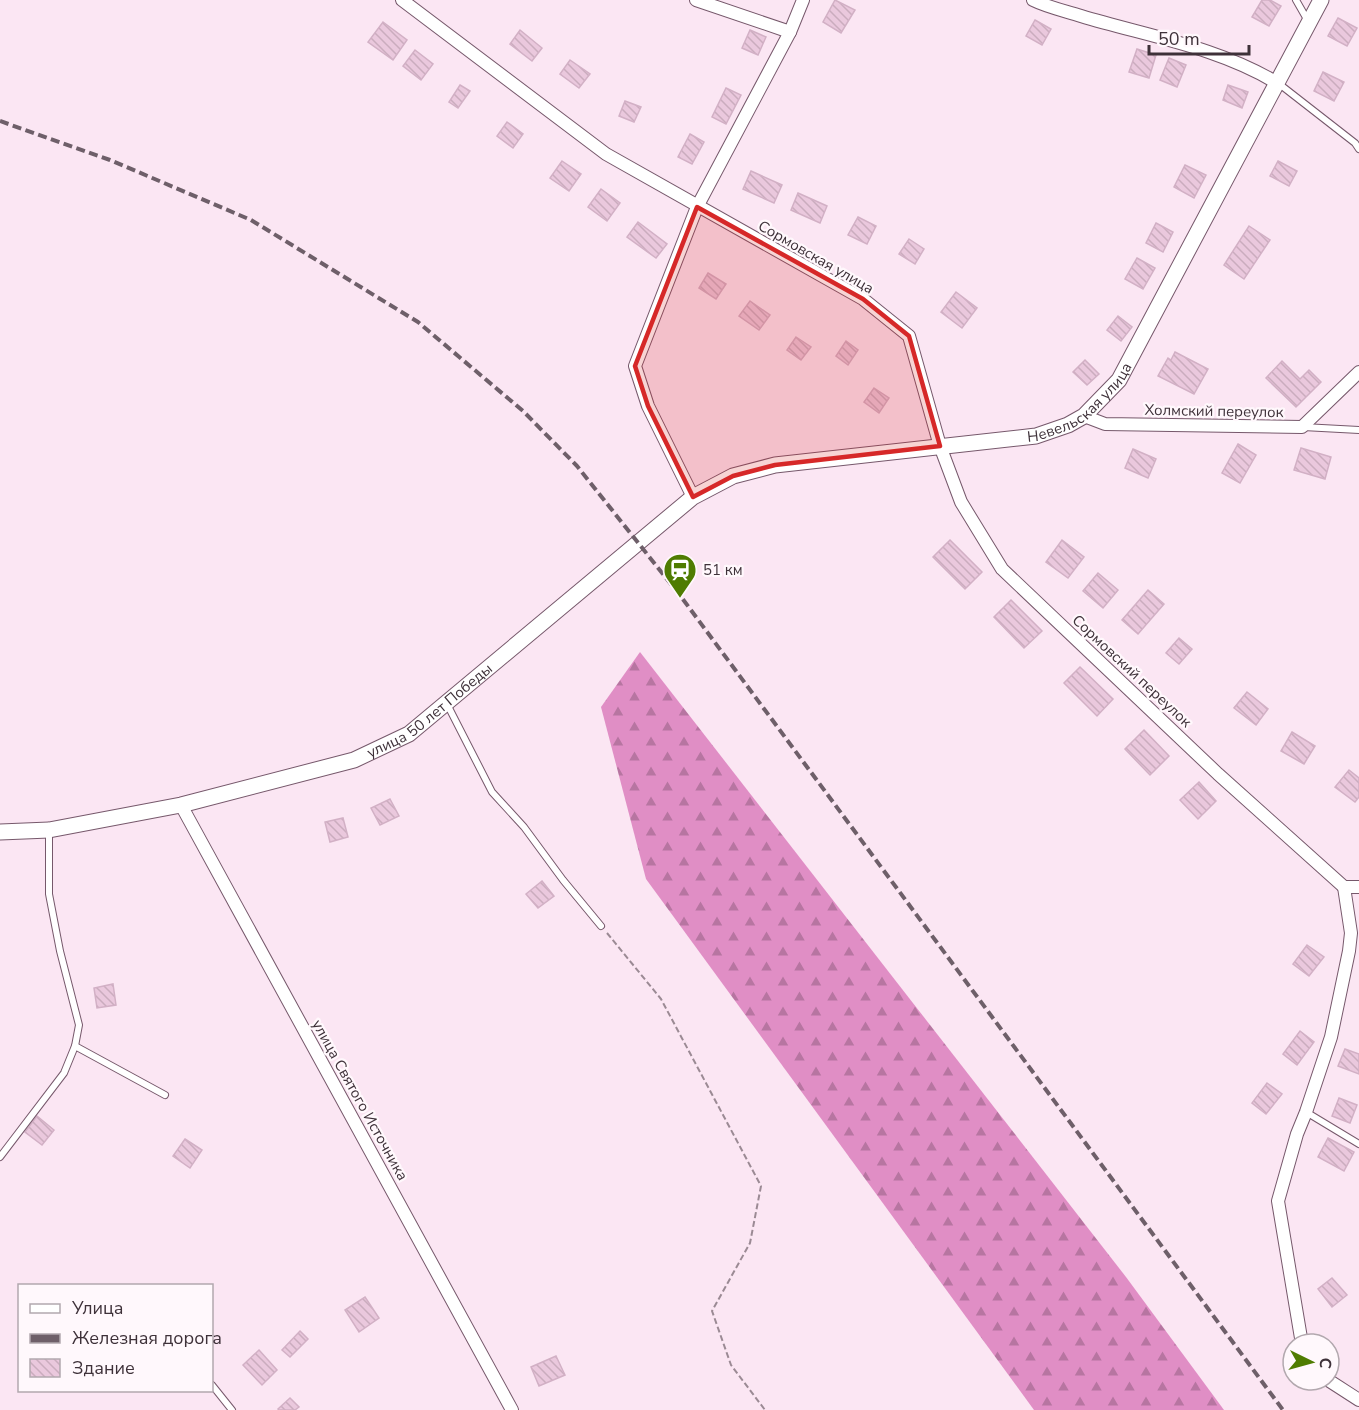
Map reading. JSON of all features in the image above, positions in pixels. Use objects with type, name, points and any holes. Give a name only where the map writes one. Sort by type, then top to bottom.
[{"type":"street","name":"Сормовская улица","points":[[402,0],[606,154],[863,299],[909,336],[940,446]]},
{"type":"street","points":[[696,0],[790,32]]},
{"type":"street","points":[[693,497],[648,406],[635,366],[697,207],[790,32],[803,0]]},
{"type":"street","points":[[1033,0],[1101,22],[1179,42],[1262,74],[1278,83]]},
{"type":"street","name":"Невельская улица","points":[[639,543],[693,497],[733,476],[775,465],[1036,436],[1068,425],[1084,416],[1119,380],[1321,0]]},
{"type":"street","name":"Холмский переулок","points":[[1084,416],[1105,424],[1302,427],[1359,372]]},
{"type":"street","name":"Сормовский переулок","points":[[940,446],[961,501],[1002,570],[1218,774],[1344,887]]},
{"type":"street","name":"улица 50 лет Победы","points":[[0,832],[49,830],[181,805],[354,760],[409,734],[639,543]]},
{"type":"street","name":"улица Святого Источника","points":[[181,805],[512,1410]]},
{"type":"street","points":[[1300,1332],[1278,1200],[1297,1134],[1331,1037],[1349,951],[1355,936],[1344,887],[1359,887]]},
{"type":"street","points":[[1341,1388],[1359,1400]]},
{"type":"lane","points":[[1296,0],[1309,23]]},
{"type":"lane","points":[[1278,83],[1355,143],[1359,149]]},
{"type":"lane","points":[[1302,427],[1359,430]]},
{"type":"lane","points":[[447,703],[492,792],[524,827],[563,880],[602,926]]},
{"type":"lane","points":[[0,1157],[64,1073],[75,1046],[80,1024],[60,951],[50,894],[49,830]]},
{"type":"lane","points":[[75,1046],[165,1095]]},
{"type":"lane","points":[[1306,1112],[1359,1144]]},
{"type":"lane","points":[[213,1386],[232,1410]]},
{"type":"path","points":[[602,926],[661,999],[761,1186],[750,1243],[711,1311],[731,1365],[765,1410]]},
{"type":"highlighted area","points":[[697,207],[863,299],[909,336],[940,446],[775,465],[733,476],[693,497],[648,406],[635,366]]},
{"type":"green space","points":[[640,652],[1126,1277],[1224,1410],[1034,1410],[646,879],[601,707]]},
{"type":"building","points":[[835,0],[855,10],[841,33],[823,22]]},
{"type":"building","points":[[1262,0],[1270,0],[1281,6],[1269,26],[1252,17]]},
{"type":"building","points":[[1338,18],[1357,28],[1347,46],[1328,36]]},
{"type":"building","points":[[1035,20],[1051,29],[1042,45],[1026,36]]},
{"type":"building","points":[[383,22],[407,40],[393,60],[368,42]]},
{"type":"building","points":[[520,30],[542,48],[532,61],[510,44]]},
{"type":"building","points":[[750,30],[766,37],[758,55],[742,48]]},
{"type":"building","points":[[1137,49],[1156,55],[1149,78],[1129,72]]},
{"type":"building","points":[[415,50],[433,64],[421,80],[403,66]]},
{"type":"building","points":[[1169,58],[1186,65],[1177,87],[1160,80]]},
{"type":"building","points":[[570,60],[590,74],[579,88],[560,74]]},
{"type":"building","points":[[1323,72],[1344,82],[1334,101],[1314,91]]},
{"type":"building","points":[[460,85],[470,91],[458,108],[449,102]]},
{"type":"building","points":[[1228,85],[1248,92],[1242,108],[1223,100]]},
{"type":"building","points":[[726,88],[741,95],[726,124],[712,117]]},
{"type":"building","points":[[625,101],[641,107],[634,122],[619,116]]},
{"type":"building","points":[[507,122],[523,134],[513,148],[497,136]]},
{"type":"building","points":[[690,134],[704,142],[692,164],[678,157]]},
{"type":"building","points":[[562,161],[581,174],[569,191],[550,178]]},
{"type":"building","points":[[1278,161],[1297,171],[1289,186],[1270,176]]},
{"type":"building","points":[[1185,165],[1206,175],[1194,198],[1174,187]]},
{"type":"building","points":[[751,171],[782,185],[774,203],[743,189]]},
{"type":"building","points":[[601,189],[620,203],[607,221],[588,207]]},
{"type":"building","points":[[798,193],[827,206],[820,223],[791,210]]},
{"type":"building","points":[[858,217],[876,226],[867,244],[848,235]]},
{"type":"building","points":[[638,222],[667,244],[656,258],[627,237]]},
{"type":"building","points":[[1156,223],[1173,232],[1163,252],[1146,243]]},
{"type":"building","points":[[1249,226],[1270,240],[1244,279],[1224,265]]},
{"type":"building","points":[[909,239],[924,249],[915,264],[899,254]]},
{"type":"building","points":[[1137,258],[1155,268],[1143,289],[1125,279]]},
{"type":"building","points":[[708,273],[726,284],[716,299],[699,288]]},
{"type":"building","points":[[956,292],[977,308],[962,328],[941,312]]},
{"type":"building","points":[[750,301],[770,315],[759,330],[739,316]]},
{"type":"building","points":[[1118,316],[1132,327],[1121,341],[1107,330]]},
{"type":"building","points":[[796,337],[811,347],[801,360],[787,350]]},
{"type":"building","points":[[846,341],[858,350],[848,365],[836,356]]},
{"type":"building","points":[[1175,352],[1208,369],[1194,394],[1158,376],[1168,358],[1171,360]]},
{"type":"building","points":[[1085,360],[1099,374],[1087,385],[1073,372]]},
{"type":"building","points":[[1282,361],[1300,379],[1309,370],[1321,382],[1296,407],[1266,378]]},
{"type":"building","points":[[874,388],[889,398],[879,413],[864,402]]},
{"type":"building","points":[[1238,444],[1256,455],[1240,483],[1222,473]]},
{"type":"building","points":[[1301,448],[1331,457],[1325,479],[1294,470]]},
{"type":"building","points":[[1133,449],[1156,459],[1148,478],[1125,468]]},
{"type":"building","points":[[950,540],[982,572],[965,589],[933,557]]},
{"type":"building","points":[[1062,540],[1084,557],[1068,578],[1046,562]]},
{"type":"building","points":[[1098,573],[1118,590],[1103,608],[1083,591]]},
{"type":"building","points":[[1148,590],[1164,604],[1138,634],[1122,620]]},
{"type":"building","points":[[1011,600],[1042,631],[1024,648],[994,617]]},
{"type":"building","points":[[1179,638],[1192,649],[1179,664],[1166,653]]},
{"type":"building","points":[[1080,667],[1113,699],[1097,716],[1064,683]]},
{"type":"building","points":[[1247,692],[1268,709],[1256,725],[1234,708]]},
{"type":"building","points":[[1144,730],[1169,756],[1150,775],[1125,749]]},
{"type":"building","points":[[1292,732],[1315,746],[1304,764],[1281,751]]},
{"type":"building","points":[[1349,770],[1359,778],[1359,797],[1355,802],[1335,787]]},
{"type":"building","points":[[1199,782],[1216,801],[1198,819],[1180,800]]},
{"type":"building","points":[[390,799],[399,816],[380,825],[371,808]]},
{"type":"building","points":[[343,818],[348,837],[330,842],[325,822]]},
{"type":"building","points":[[542,881],[554,896],[538,908],[526,894]]},
{"type":"building","points":[[1307,945],[1324,957],[1309,976],[1293,964]]},
{"type":"building","points":[[113,984],[116,1005],[97,1008],[94,988]]},
{"type":"building","points":[[1300,1031],[1314,1042],[1297,1065],[1283,1054]]},
{"type":"building","points":[[1345,1049],[1359,1054],[1359,1074],[1338,1066]]},
{"type":"building","points":[[1267,1083],[1282,1094],[1266,1114],[1252,1103]]},
{"type":"building","points":[[1339,1098],[1357,1105],[1350,1123],[1332,1116]]},
{"type":"building","points":[[37,1116],[54,1130],[42,1145],[25,1132]]},
{"type":"building","points":[[1328,1138],[1354,1152],[1344,1171],[1318,1157]]},
{"type":"building","points":[[185,1139],[202,1150],[190,1168],[173,1156]]},
{"type":"building","points":[[1332,1278],[1347,1295],[1332,1307],[1318,1289]]},
{"type":"building","points":[[365,1297],[379,1318],[359,1332],[345,1310]]},
{"type":"building","points":[[300,1331],[308,1339],[290,1357],[282,1350]]},
{"type":"building","points":[[259,1350],[277,1370],[262,1385],[243,1365]]},
{"type":"building","points":[[556,1356],[565,1375],[539,1386],[531,1367]]},
{"type":"building","points":[[290,1398],[299,1407],[295,1410],[278,1409]]},
{"type":"railway","points":[[0,121],[110,160],[251,220],[418,322],[523,411],[577,466],[682,598],[1283,1410]]},
{"type":"place","name":"51 км","points":[[680,599]]}]
